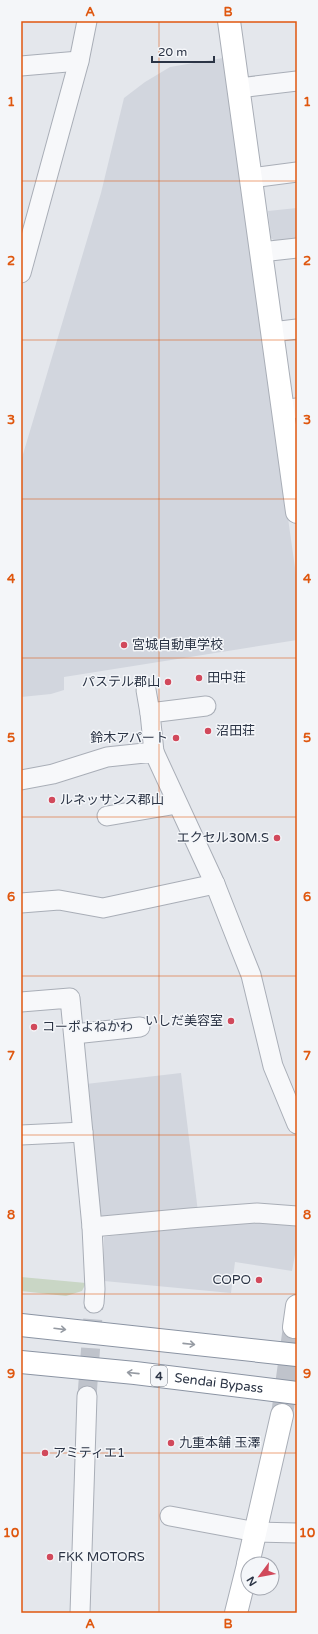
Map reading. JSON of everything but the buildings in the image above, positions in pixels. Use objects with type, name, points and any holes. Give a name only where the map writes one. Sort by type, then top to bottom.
[{"type":"main road","points":[[229,21],[272,332],[290,409],[297,512]]},
{"type":"main road","points":[[21,1325],[297,1355]]},
{"type":"main road","name":"Sendai Bypass","points":[[21,1362],[135,1373],[297,1393]]},
{"type":"main road","points":[[250,1556],[282,1415]]},
{"type":"main road","points":[[236,1613],[240,1596]]},
{"type":"street","points":[[21,273],[26,238],[80,61],[87,21]]},
{"type":"street","points":[[21,66],[80,61]]},
{"type":"street","points":[[238,88],[297,81]]},
{"type":"street","points":[[251,178],[297,172]]},
{"type":"street","points":[[261,252],[297,248]]},
{"type":"street","points":[[272,332],[297,329]]},
{"type":"street","points":[[146,690],[154,752],[215,884],[251,975],[273,1066],[297,1124]]},
{"type":"street","points":[[150,713],[206,706]]},
{"type":"street","points":[[21,780],[53,774],[107,757],[154,752]]},
{"type":"street","points":[[106,816],[178,804]]},
{"type":"street","points":[[21,903],[59,900],[103,908],[215,884]]},
{"type":"street","points":[[21,1002],[70,998],[92,1227],[95,1289],[94,1303]]},
{"type":"street","points":[[74,1034],[140,1027]]},
{"type":"street","points":[[21,1135],[83,1132]]},
{"type":"street","points":[[92,1227],[257,1213],[297,1216]]},
{"type":"street","points":[[80,1613],[87,1396]]},
{"type":"street","points":[[170,1516],[256,1532],[297,1533]]},
{"type":"shaded area","points":[[223,58],[297,582],[297,640],[64,677],[64,690],[51,694],[21,697],[21,461],[101,193],[124,98],[145,82],[170,67]]},
{"type":"shaded area","points":[[297,208],[297,241],[278,243],[271,238],[268,211]]},
{"type":"shaded area","points":[[181,1073],[198,1212],[100,1222],[86,1084]]},
{"type":"shaded area","points":[[222,1221],[297,1224],[297,1244],[292,1271],[235,1262],[231,1293],[104,1281],[104,1237]]},
{"type":"green space","points":[[21,1277],[86,1283],[82,1291],[66,1296],[21,1291]]},
{"type":"tunnel","points":[[87,1396],[94,1303]]},
{"type":"tunnel","points":[[282,1415],[294,1327]]},
{"type":"place","name":"宮城自動車学校","points":[[124,645]]},
{"type":"place","name":"田中荘","points":[[199,678]]},
{"type":"place","name":"パステル郡山","points":[[168,682]]},
{"type":"place","name":"沼田荘","points":[[208,731]]},
{"type":"place","name":"鈴木アパート","points":[[176,738]]},
{"type":"place","name":"ルネッサンス郡山","points":[[52,800]]},
{"type":"place","name":"エクセル30M.S","points":[[277,838]]},
{"type":"place","name":"いしだ美容室","points":[[231,1021]]},
{"type":"place","name":"コーポよねかわ","points":[[34,1027]]},
{"type":"place","name":"COPO","points":[[259,1280]]},
{"type":"place","name":"九重本舗 玉澤","points":[[171,1443]]},
{"type":"place","name":"アミティエ1","points":[[45,1453]]},
{"type":"place","name":"FKK MOTORS","points":[[50,1557]]}]
